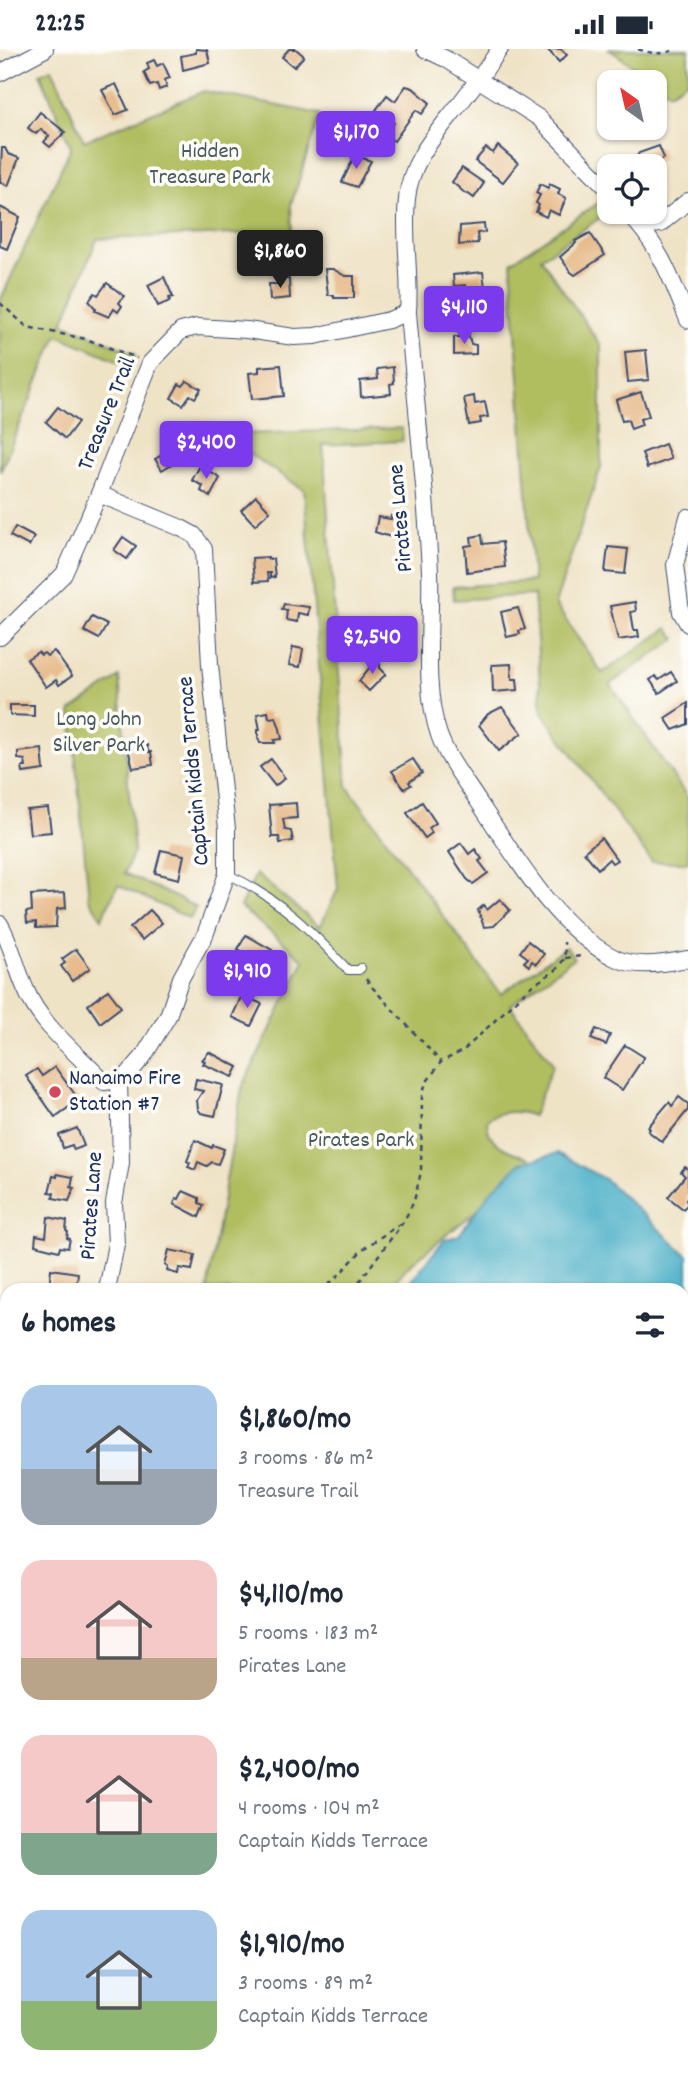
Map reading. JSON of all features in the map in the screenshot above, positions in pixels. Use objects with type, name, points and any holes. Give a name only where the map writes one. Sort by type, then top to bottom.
[{"type":"street","points":[[0,73],[44,49]]},
{"type":"street","points":[[425,49],[539,118],[597,178]]},
{"type":"street","name":"Pirates Lane","points":[[500,49],[425,149],[413,170],[407,196],[405,242],[408,312],[430,571],[431,696],[439,735],[451,760],[525,871],[580,934],[606,952],[632,964],[688,959]]},
{"type":"street","points":[[642,226],[660,223],[688,201]]},
{"type":"street","points":[[640,224],[673,282],[688,320]]},
{"type":"street","name":"Treasure Trail","points":[[0,637],[64,574],[99,494],[150,363],[181,331],[197,327],[295,337],[315,336],[389,320],[408,312]]},
{"type":"street","name":"Captain Kidds Terrace","points":[[99,494],[181,528],[194,535],[204,549],[210,665],[227,829],[227,874],[205,935],[181,978],[168,1016],[143,1057],[124,1079],[119,1080]]},
{"type":"street","points":[[688,517],[675,565],[681,613],[688,624]]},
{"type":"street","points":[[0,924],[10,942],[26,992],[48,1024],[104,1082],[119,1080]]},
{"type":"street","name":"Pirates Lane","points":[[108,1283],[116,1244],[114,1203],[121,1163],[119,1080]]},
{"type":"lane","points":[[227,874],[282,905],[348,969],[360,969]]},
{"type":"path","points":[[638,49],[651,54],[669,53],[677,49]]},
{"type":"path","points":[[0,303],[27,327],[86,339],[150,363]]},
{"type":"path","points":[[358,1283],[404,1221],[414,1201],[421,1172],[422,1095],[426,1083],[441,1062],[464,1049],[529,988],[556,970],[565,958],[564,918]]},
{"type":"path","points":[[360,969],[370,986],[441,1062]]},
{"type":"path","points":[[330,1283],[363,1249],[404,1221]]},
{"type":"green space","points":[[609,49],[688,49],[688,80],[670,92],[667,90],[667,70],[639,70]]},
{"type":"green space","name":"Hidden Treasure Park","points":[[52,68],[84,141],[204,91],[320,114],[291,205],[292,232],[97,239],[63,323],[136,354],[131,366],[57,335],[0,472],[0,301],[71,147],[40,73]]},
{"type":"green space","points":[[597,204],[597,220],[541,258],[601,346],[601,467],[555,604],[602,673],[668,628],[676,639],[610,684],[688,798],[688,862],[652,862],[542,713],[534,595],[454,600],[453,587],[533,581],[511,262]]},
{"type":"green space","name":"Pirates Park","points":[[402,428],[403,441],[323,445],[347,786],[501,994],[566,947],[574,958],[510,1005],[553,1064],[533,1116],[509,1112],[497,1114],[487,1120],[490,1135],[500,1146],[529,1158],[533,1165],[407,1267],[394,1283],[208,1283],[242,1088],[304,960],[240,907],[256,874],[320,927],[338,889],[304,490],[237,446],[245,434]]},
{"type":"green space","name":"Long John Silver Park","points":[[119,677],[134,852],[124,873],[196,907],[190,919],[118,885],[102,918],[89,899],[71,711]]},
{"type":"water","points":[[558,1153],[606,1180],[688,1256],[688,1283],[410,1283],[444,1240],[459,1235],[491,1191],[520,1163]]},
{"type":"building","points":[[196,49],[207,50],[210,63],[183,70],[181,56],[196,53]]},
{"type":"building","points":[[289,49],[296,49],[304,56],[294,67],[282,57]]},
{"type":"building","points":[[547,49],[561,49],[567,55],[559,62]]},
{"type":"building","points":[[154,60],[157,66],[163,63],[170,78],[164,80],[167,87],[159,90],[157,84],[150,86],[144,72],[149,69],[147,63]]},
{"type":"building","points":[[116,84],[128,110],[115,115],[102,90]]},
{"type":"building","points":[[406,86],[413,88],[430,103],[422,114],[416,110],[394,141],[385,135],[394,123],[376,110],[387,95],[395,101]]},
{"type":"building","points":[[40,112],[65,132],[50,147],[44,142],[49,136],[41,129],[36,134],[28,128]]},
{"type":"building","points":[[498,146],[518,163],[503,182],[475,161],[486,148],[493,153]]},
{"type":"building","points":[[659,146],[662,154],[638,154]]},
{"type":"building","points":[[2,148],[5,148],[8,154],[19,158],[8,186],[0,182]]},
{"type":"building","points":[[355,155],[371,161],[357,187],[342,182]]},
{"type":"building","points":[[462,168],[484,183],[474,198],[452,182]]},
{"type":"building","points":[[540,184],[548,188],[550,184],[560,189],[558,194],[566,198],[559,215],[549,210],[546,217],[536,212],[540,195],[536,193]]},
{"type":"building","points":[[0,207],[20,217],[7,249],[0,246]]},
{"type":"building","points":[[484,224],[485,232],[477,233],[478,243],[459,245],[460,226]]},
{"type":"building","points":[[590,233],[605,255],[575,275],[560,257],[575,241]]},
{"type":"building","points":[[325,269],[333,269],[345,276],[354,276],[354,298],[334,298],[334,295],[328,295]]},
{"type":"building","points":[[483,272],[486,296],[466,298],[465,285],[454,286],[453,275]]},
{"type":"building","points":[[164,277],[173,297],[158,306],[148,285]]},
{"type":"building","points":[[282,279],[289,279],[290,298],[270,300],[269,284],[282,284]]},
{"type":"building","points":[[107,283],[124,296],[119,303],[122,306],[118,312],[114,309],[109,317],[95,311],[89,301],[95,293],[98,295]]},
{"type":"building","points":[[464,333],[468,333],[471,344],[476,345],[476,354],[454,355],[454,337],[464,337]]},
{"type":"building","points":[[646,350],[649,380],[628,382],[625,352]]},
{"type":"building","points":[[281,365],[284,396],[252,399],[249,373],[259,372],[259,367]]},
{"type":"building","points":[[393,367],[394,383],[390,384],[391,394],[361,397],[360,381],[378,379],[377,369]]},
{"type":"building","points":[[187,381],[201,389],[195,398],[190,395],[183,405],[171,398],[179,384],[183,386]]},
{"type":"building","points":[[641,392],[649,416],[640,419],[642,425],[631,429],[628,420],[622,421],[616,400]]},
{"type":"building","points":[[474,396],[475,404],[485,402],[488,417],[480,418],[481,423],[469,425],[464,398]]},
{"type":"building","points":[[58,407],[78,422],[65,439],[46,422]]},
{"type":"building","points":[[665,444],[671,459],[647,468],[642,453]]},
{"type":"building","points":[[174,448],[180,459],[162,470],[155,459]]},
{"type":"building","points":[[200,466],[220,478],[210,497],[201,491],[203,486],[192,480]]},
{"type":"building","points":[[256,496],[270,511],[255,525],[241,510]]},
{"type":"building","points":[[396,512],[402,513],[397,539],[375,532],[378,517],[391,519]]},
{"type":"building","points":[[15,527],[34,537],[29,546],[10,536]]},
{"type":"building","points":[[482,535],[483,544],[502,542],[505,567],[467,572],[465,546],[472,545],[471,537]]},
{"type":"building","points":[[123,537],[136,546],[127,559],[114,550]]},
{"type":"building","points":[[608,547],[628,549],[625,574],[605,572]]},
{"type":"building","points":[[252,558],[273,559],[275,577],[270,578],[270,573],[267,573],[268,581],[254,582]]},
{"type":"building","points":[[635,602],[636,611],[631,612],[634,630],[638,630],[639,637],[618,640],[610,606]]},
{"type":"building","points":[[284,604],[309,607],[308,615],[298,613],[297,622],[286,620],[287,610],[282,609]]},
{"type":"building","points":[[518,608],[525,629],[519,631],[520,634],[507,637],[501,612]]},
{"type":"building","points":[[92,617],[107,625],[99,639],[84,631]]},
{"type":"building","points":[[293,647],[303,649],[300,667],[289,665]]},
{"type":"building","points":[[54,651],[72,676],[59,685],[56,680],[46,687],[27,659],[38,652],[47,656]]},
{"type":"building","points":[[374,662],[380,664],[386,674],[369,691],[359,681]]},
{"type":"building","points":[[511,664],[512,679],[517,679],[518,690],[493,692],[492,665]]},
{"type":"building","points":[[671,672],[677,681],[659,693],[650,680],[655,676],[659,680]]},
{"type":"building","points":[[688,703],[688,724],[673,730],[665,718]]},
{"type":"building","points":[[10,705],[34,705],[34,716],[10,715]]},
{"type":"building","points":[[502,707],[522,733],[499,751],[479,725],[488,714]]},
{"type":"building","points":[[268,712],[269,718],[276,717],[282,739],[274,740],[275,743],[260,743],[257,714]]},
{"type":"building","points":[[147,745],[153,765],[133,768],[128,749]]},
{"type":"building","points":[[42,749],[44,770],[23,773],[25,760],[18,759],[18,752]]},
{"type":"building","points":[[271,759],[285,778],[275,786],[260,767]]},
{"type":"building","points":[[413,759],[422,773],[404,789],[392,771]]},
{"type":"building","points":[[422,802],[436,823],[429,828],[432,833],[425,838],[407,813]]},
{"type":"building","points":[[296,803],[297,818],[283,819],[285,830],[291,831],[293,841],[280,843],[279,837],[272,837],[269,805]]},
{"type":"building","points":[[48,808],[51,832],[30,834],[27,810]]},
{"type":"building","points":[[601,838],[617,860],[612,863],[609,859],[598,869],[584,852]]},
{"type":"building","points":[[461,843],[469,854],[475,849],[482,859],[479,861],[488,873],[473,884],[449,852]]},
{"type":"building","points":[[161,850],[184,855],[179,879],[155,873]]},
{"type":"building","points":[[65,893],[66,908],[57,909],[56,927],[36,928],[36,922],[27,923],[26,912],[32,911],[31,895]]},
{"type":"building","points":[[500,899],[510,910],[494,926],[484,927],[478,910],[484,905],[487,910]]},
{"type":"building","points":[[150,910],[162,923],[142,940],[130,928]]},
{"type":"building","points":[[246,935],[272,950],[272,957],[269,956],[265,964],[238,949]]},
{"type":"building","points":[[528,941],[544,954],[536,964],[532,961],[529,966],[524,962],[528,958],[520,952]]},
{"type":"building","points":[[76,949],[90,968],[72,981],[61,966],[65,963],[62,959]]},
{"type":"building","points":[[108,990],[121,1007],[100,1023],[88,1005]]},
{"type":"building","points":[[242,995],[262,1004],[251,1026],[232,1017]]},
{"type":"building","points":[[596,1029],[610,1035],[606,1045],[591,1039]]},
{"type":"building","points":[[625,1045],[644,1057],[622,1090],[603,1078]]},
{"type":"building","points":[[209,1052],[238,1067],[233,1077],[203,1064],[205,1061],[202,1060]]},
{"type":"building","name":"Nanaimo Fire Station #7","points":[[55,1067],[79,1100],[55,1117],[26,1076],[37,1069],[42,1076]]},
{"type":"building","points":[[196,1079],[223,1085],[215,1116],[201,1113],[198,1109],[197,1100],[203,1091],[194,1089]]},
{"type":"building","points":[[679,1097],[688,1104],[688,1110],[662,1142],[648,1131],[648,1127],[669,1102],[672,1106]]},
{"type":"building","points":[[77,1128],[84,1146],[74,1150],[72,1145],[63,1148],[59,1135]]},
{"type":"building","points":[[195,1140],[212,1148],[213,1145],[224,1149],[218,1164],[212,1162],[207,1166],[198,1162],[195,1170],[188,1167],[190,1163],[187,1161]]},
{"type":"building","points":[[685,1167],[688,1169],[688,1204],[683,1209],[668,1197],[685,1176],[681,1172]]},
{"type":"building","points":[[57,1174],[73,1177],[71,1187],[74,1188],[69,1201],[53,1198],[54,1193],[49,1192],[53,1176],[57,1177]]},
{"type":"building","points":[[183,1191],[199,1198],[199,1203],[204,1205],[199,1217],[174,1204]]},
{"type":"building","points":[[48,1217],[67,1221],[67,1238],[70,1239],[68,1248],[60,1247],[59,1251],[35,1245],[36,1235],[46,1237]]},
{"type":"building","points":[[169,1250],[195,1255],[192,1270],[179,1268],[178,1274],[167,1271],[168,1266],[165,1265]]},
{"type":"building","points":[[51,1269],[78,1273],[77,1283],[50,1283]]},
{"type":"place","name":"Nanaimo Fire Station #7","points":[[55,1092]]}]
